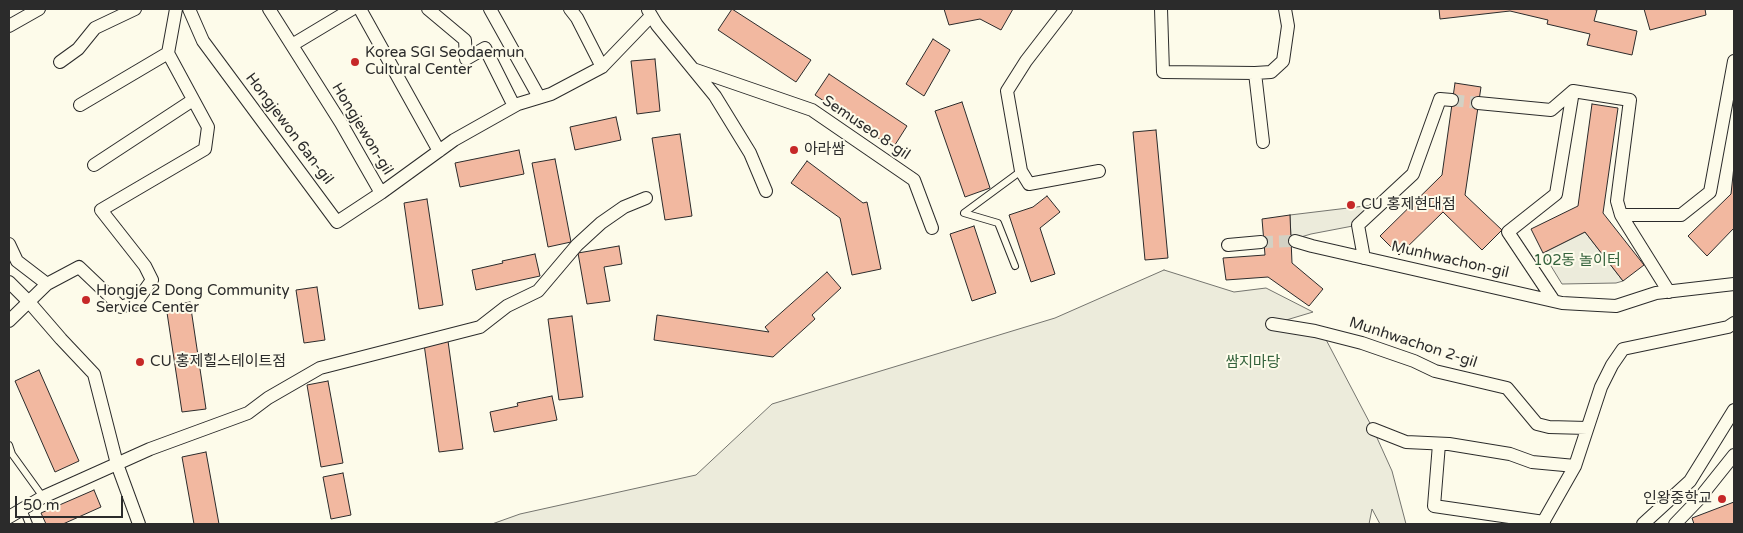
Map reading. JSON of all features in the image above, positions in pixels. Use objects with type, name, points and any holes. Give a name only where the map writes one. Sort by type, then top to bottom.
[{"type":"street","points":[[9,26],[39,9]]},
{"type":"street","points":[[60,62],[78,49],[95,28],[135,9]]},
{"type":"street","points":[[9,321],[47,284],[79,268],[121,307],[137,301],[152,280],[145,266],[101,210],[205,149],[208,127],[168,53],[176,9]]},
{"type":"street","name":"Hongjewon 6an-gil","points":[[189,9],[203,41],[337,222],[381,193]]},
{"type":"street","name":"Hongjewon-gil","points":[[269,9],[341,123],[381,193],[454,140],[514,106],[551,94],[602,67],[649,12]]},
{"type":"street","points":[[292,45],[352,9]]},
{"type":"street","points":[[360,9],[439,151]]},
{"type":"street","points":[[428,9],[465,40],[466,59],[486,48],[514,106]]},
{"type":"street","points":[[490,9],[539,97]]},
{"type":"street","points":[[570,9],[577,18],[602,67]]},
{"type":"street","points":[[1066,9],[1026,60],[1007,91],[1021,170],[1030,184],[1099,171]]},
{"type":"street","points":[[1161,9],[1163,72],[1255,73],[1271,72],[1283,61],[1288,26],[1285,9]]},
{"type":"street","points":[[649,12],[657,25],[715,96],[750,153],[766,191]]},
{"type":"street","points":[[80,105],[168,53]]},
{"type":"street","points":[[1621,215],[1681,215],[1710,192],[1734,61]]},
{"type":"street","name":"Semuseo 8-gil","points":[[693,69],[812,110],[914,180],[932,228]]},
{"type":"street","points":[[1255,73],[1263,142]]},
{"type":"street","points":[[1554,301],[1508,232],[1556,194],[1573,91]]},
{"type":"street","points":[[1478,103],[1551,110],[1573,91],[1630,100],[1618,201],[1621,215],[1669,292]]},
{"type":"street","points":[[1364,258],[1358,225],[1414,174],[1440,99],[1452,100]]},
{"type":"street","points":[[94,165],[193,100]]},
{"type":"street","points":[[9,517],[43,497],[117,464],[248,414],[268,398],[320,368],[480,327],[507,306],[538,291],[577,245],[602,223],[624,207],[646,198]]},
{"type":"street","name":"Munhwachon-gil","points":[[1295,241],[1311,240],[1364,258],[1562,303],[1616,306],[1656,293],[1734,284]]},
{"type":"street","points":[[1228,245],[1261,242]]},
{"type":"street","points":[[9,244],[16,261],[47,284]]},
{"type":"street","points":[[9,282],[30,302],[94,374],[117,464],[139,524]]},
{"type":"street","points":[[1439,444],[1434,506],[1543,523],[1575,466],[1602,387],[1612,365],[1623,349],[1728,327],[1734,323]]},
{"type":"street","name":"Munhwachon 2-gil","points":[[1272,324],[1316,331],[1362,343],[1414,361],[1435,371],[1507,388],[1537,424],[1549,427],[1587,428]]},
{"type":"street","points":[[1643,524],[1690,481],[1734,410]]},
{"type":"street","points":[[1373,428],[1406,442],[1439,444],[1510,454],[1532,462],[1575,466]]},
{"type":"street","points":[[1674,524],[1698,500],[1734,455]]},
{"type":"lane","points":[[1015,266],[998,223],[964,213],[1021,170]]},
{"type":"lane","points":[[9,446],[11,455],[43,497]]},
{"type":"lane","points":[[23,509],[29,524]]},
{"type":"green space","points":[[1373,205],[1358,225],[1291,240],[1290,215]]},
{"type":"green space","name":"102동 놀이터","points":[[1585,232],[1623,281],[1616,283],[1562,284],[1543,253]]},
{"type":"green space","name":"쌈지마당","points":[[1164,270],[1234,292],[1266,288],[1313,312],[1273,324],[1322,332],[1373,429],[1392,471],[1406,524],[1380,524],[1372,509],[1369,524],[492,524],[520,514],[696,475],[772,404],[1055,318]]},
{"type":"building","points":[[732,9],[811,60],[796,82],[718,30]]},
{"type":"building","points":[[944,9],[1013,9],[1001,30],[980,19],[949,25]]},
{"type":"building","points":[[1439,9],[1592,9],[1597,10],[1594,21],[1637,31],[1632,55],[1587,45],[1590,34],[1547,24],[1548,20],[1510,11],[1440,19]]},
{"type":"building","points":[[1644,9],[1705,9],[1706,15],[1650,30]]},
{"type":"building","points":[[933,39],[950,50],[924,96],[906,84]]},
{"type":"building","points":[[655,59],[660,111],[637,114],[631,61]]},
{"type":"building","points":[[829,74],[907,126],[893,148],[815,95]]},
{"type":"building","points":[[1455,83],[1481,87],[1465,195],[1502,230],[1482,250],[1443,212],[1399,255],[1380,236],[1442,175]]},
{"type":"building","points":[[962,102],[990,188],[965,197],[935,111]]},
{"type":"building","points":[[1592,104],[1618,108],[1603,213],[1644,265],[1623,281],[1585,232],[1543,253],[1531,229],[1578,206]]},
{"type":"building","points":[[616,117],[621,140],[575,150],[570,127]]},
{"type":"building","points":[[1156,130],[1168,258],[1145,260],[1133,132]]},
{"type":"building","points":[[680,134],[692,216],[665,220],[652,138]]},
{"type":"building","points":[[519,150],[524,174],[460,187],[455,163]]},
{"type":"building","points":[[555,159],[571,242],[548,247],[532,163]]},
{"type":"building","points":[[807,161],[863,203],[867,202],[881,269],[852,275],[840,218],[791,183]]},
{"type":"building","points":[[1734,166],[1734,228],[1707,256],[1688,236],[1731,194]]},
{"type":"building","points":[[1047,196],[1060,212],[1040,228],[1055,274],[1031,282],[1009,215],[1033,207]]},
{"type":"building","points":[[427,199],[443,305],[419,309],[404,203]]},
{"type":"building","points":[[1290,215],[1292,263],[1323,289],[1309,306],[1268,277],[1226,280],[1223,258],[1265,255],[1262,219]]},
{"type":"building","points":[[974,226],[996,293],[972,301],[950,234]]},
{"type":"building","points":[[619,246],[622,264],[604,267],[610,301],[587,304],[578,253]]},
{"type":"building","points":[[535,254],[540,276],[476,290],[472,270]]},
{"type":"building","points":[[827,272],[841,288],[812,315],[815,319],[773,357],[654,340],[657,315],[769,332],[765,327]]},
{"type":"building","points":[[317,287],[325,340],[304,343],[296,290]]},
{"type":"building","points":[[190,302],[206,409],[182,412],[166,306]]},
{"type":"building","points":[[572,316],[583,397],[559,400],[548,319]]},
{"type":"building","points":[[448,341],[463,449],[439,452],[424,344]]},
{"type":"building","points":[[39,370],[79,461],[55,472],[15,381]]},
{"type":"building","points":[[328,381],[343,463],[321,467],[307,385]]},
{"type":"building","points":[[552,396],[557,420],[494,432],[490,412],[518,406],[517,403]]},
{"type":"building","points":[[206,452],[219,524],[194,524],[182,457]]},
{"type":"building","points":[[343,473],[351,515],[331,519],[323,477]]},
{"type":"building","points":[[94,490],[101,507],[63,524],[46,524],[41,513]]},
{"type":"building","points":[[1734,502],[1734,524],[1694,524],[1692,518]]},
{"type":"tunnel","points":[[1452,100],[1478,103]]},
{"type":"tunnel","points":[[1261,242],[1295,241]]},
{"type":"place","name":"Korea SGI Seodaemun Cultural Center","points":[[355,62]]},
{"type":"place","name":"아라쌈","points":[[794,150]]},
{"type":"place","name":"CU 홍제현대점","points":[[1351,205]]},
{"type":"place","name":"Hongje 2 Dong Community Service Center","points":[[86,300]]},
{"type":"place","name":"CU 홍제힐스테이트점","points":[[140,362]]},
{"type":"place","name":"인왕중학교","points":[[1722,499]]}]
